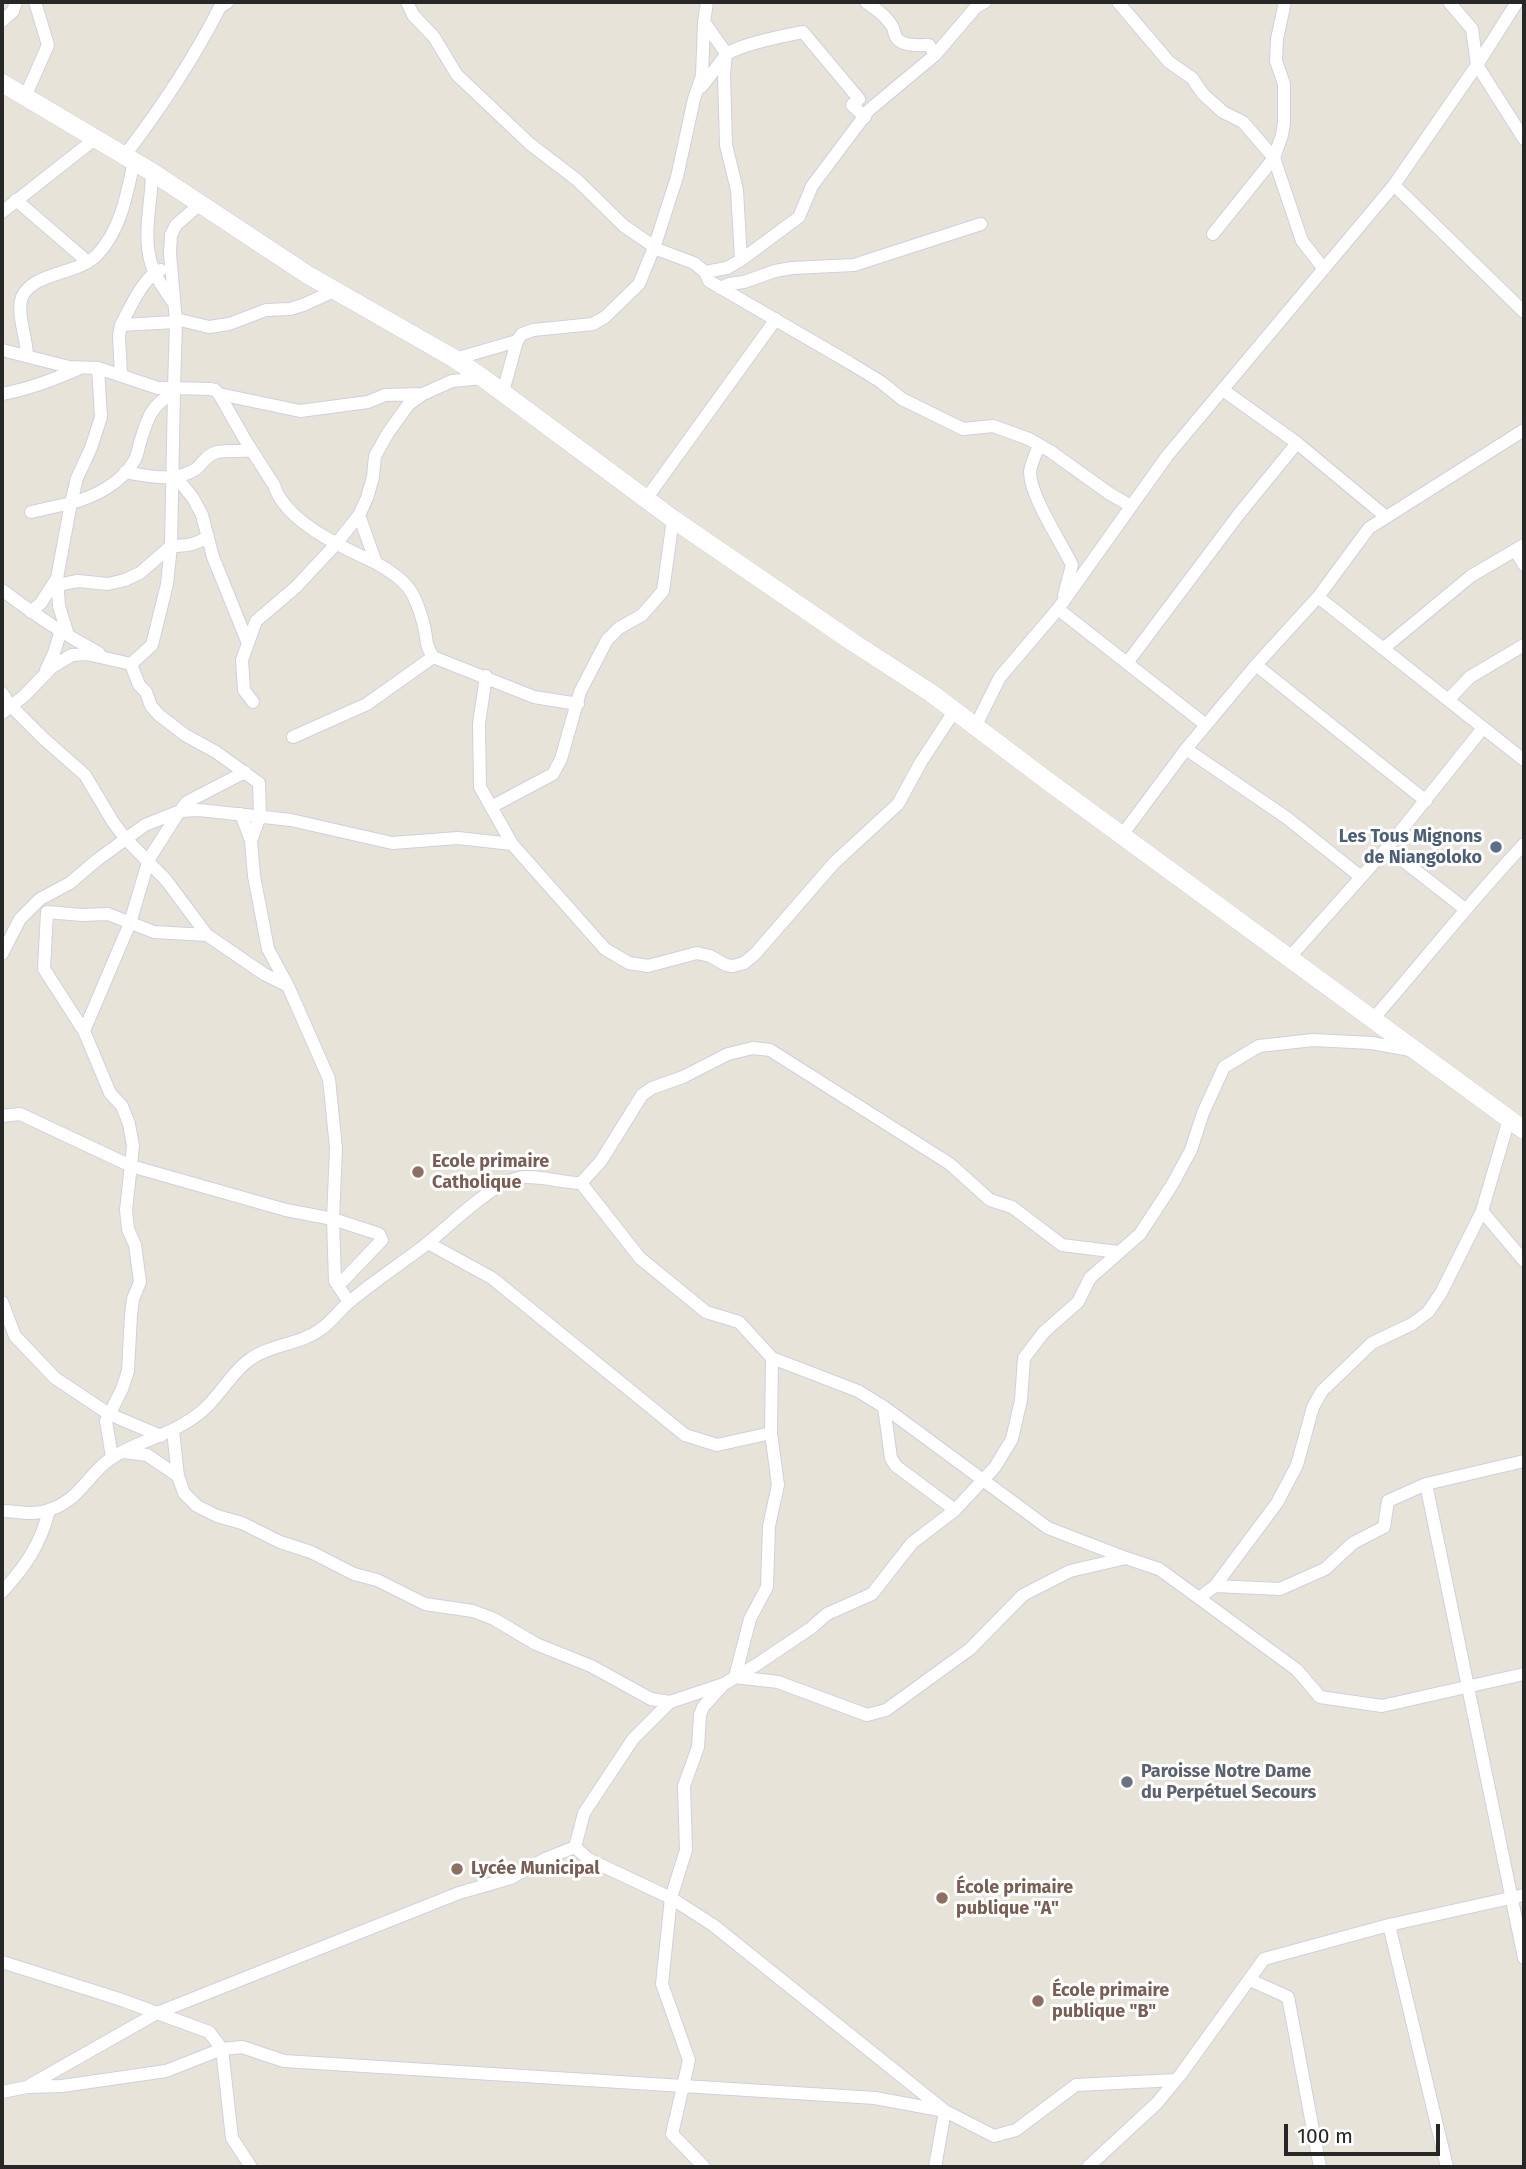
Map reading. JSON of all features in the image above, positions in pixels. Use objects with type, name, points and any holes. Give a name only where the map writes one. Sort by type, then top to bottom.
[{"type":"main road","points":[[2,83],[152,172],[334,291],[455,359],[483,378],[673,519],[976,725],[1524,1130]]},
{"type":"street","points":[[2,21],[13,11],[16,2]]},
{"type":"street","points":[[25,97],[48,45],[35,2]]},
{"type":"street","points":[[27,356],[20,311],[23,297],[37,282],[64,274],[96,256],[122,214],[129,158],[189,65],[220,7],[228,2]]},
{"type":"street","points":[[407,2],[413,15],[434,37],[457,75],[530,144],[577,180],[624,226],[654,247],[694,263],[705,272],[709,281],[881,382],[902,399],[962,429],[993,426],[1029,439],[1131,506]]},
{"type":"street","points":[[503,392],[517,341],[522,334],[533,330],[584,326],[605,317],[639,284],[677,177],[702,76],[707,2]]},
{"type":"street","points":[[866,2],[884,15],[901,42],[915,46],[929,45],[934,55]]},
{"type":"street","points":[[705,272],[727,268],[741,260],[799,217],[812,186],[869,110],[934,55],[976,7],[985,2]]},
{"type":"street","points":[[1213,234],[1274,158],[1284,123],[1284,84],[1276,61],[1276,40],[1285,2]]},
{"type":"street","points":[[1449,2],[1472,29],[1478,65],[1524,139]]},
{"type":"street","points":[[976,725],[1000,677],[1060,606],[1167,456],[1394,185],[1478,65],[1517,2]]},
{"type":"street","points":[[1121,3],[1169,62],[1192,78],[1203,94],[1223,113],[1243,122],[1274,158],[1302,242],[1324,269]]},
{"type":"street","points":[[704,22],[726,54],[726,145],[737,190],[741,260]]},
{"type":"street","points":[[696,92],[715,72],[726,54],[765,40],[803,32],[859,99],[852,105],[865,117]]},
{"type":"street","points":[[2,212],[96,138]]},
{"type":"street","points":[[152,172],[147,240],[150,260],[175,305]]},
{"type":"street","points":[[1394,185],[1524,312]]},
{"type":"street","points":[[16,200],[88,262]]},
{"type":"street","points":[[131,664],[152,645],[167,584],[171,546],[176,321],[171,235],[176,225],[201,204]]},
{"type":"street","points":[[720,288],[783,270],[854,265],[981,224]]},
{"type":"street","points":[[121,375],[118,336],[121,325],[139,292],[155,272],[171,267]]},
{"type":"street","points":[[121,325],[176,321],[209,327],[229,324],[266,310],[290,309],[334,291]]},
{"type":"street","points":[[646,499],[776,319]]},
{"type":"street","points":[[455,359],[517,341]]},
{"type":"street","points":[[2,350],[69,367],[98,368],[158,388],[215,390],[274,485],[276,493],[303,524],[396,574],[414,593],[425,630],[425,644],[433,657],[534,697],[578,704]]},
{"type":"street","points":[[2,394],[48,382],[81,367]]},
{"type":"street","points":[[42,677],[65,632],[57,582],[77,478],[101,417],[98,368]]},
{"type":"street","points":[[253,702],[244,690],[242,660],[256,621],[296,587],[359,515],[368,498],[375,456],[388,433],[408,405],[423,394],[452,381],[483,378]]},
{"type":"street","points":[[31,512],[99,493],[125,472],[134,462],[145,423],[153,408],[174,390]]},
{"type":"street","points":[[1223,390],[1297,443],[1385,516]]},
{"type":"street","points":[[219,394],[300,411],[368,402],[385,395],[423,394]]},
{"type":"street","points":[[1122,835],[1186,749],[1256,665],[1318,597],[1369,528],[1524,430]]},
{"type":"street","points":[[1127,663],[1239,514],[1297,443]]},
{"type":"street","points":[[1039,445],[1030,468],[1031,480],[1040,504],[1072,565],[1060,606]]},
{"type":"street","points":[[125,472],[174,477],[187,474],[200,466],[206,457],[217,452],[251,450]]},
{"type":"street","points":[[174,477],[202,515],[213,557],[247,641]]},
{"type":"street","points":[[359,515],[376,564]]},
{"type":"street","points":[[491,807],[553,774],[561,759],[580,692],[607,640],[619,628],[642,615],[663,591],[673,519]]},
{"type":"street","points":[[31,612],[57,582],[108,584],[125,580],[141,573],[171,546],[198,543],[208,536]]},
{"type":"street","points":[[1384,648],[1471,576],[1520,548],[1524,565]]},
{"type":"street","points":[[2,590],[31,612],[107,659]]},
{"type":"street","points":[[1318,597],[1524,760]]},
{"type":"street","points":[[1060,606],[1206,725]]},
{"type":"street","points":[[1449,699],[1470,677],[1524,645]]},
{"type":"street","points":[[6,709],[24,696],[61,660],[72,655],[87,654],[131,664]]},
{"type":"street","points":[[293,737],[367,704],[433,657]]},
{"type":"street","points":[[131,664],[139,685],[159,715],[259,783],[260,816],[251,841]]},
{"type":"street","points":[[1256,665],[1426,801]]},
{"type":"street","points":[[486,676],[479,724],[480,787],[491,807],[512,844],[604,949],[629,963],[649,966],[697,953],[710,956],[726,965],[744,963],[755,954],[834,863],[898,804],[921,762],[955,710]]},
{"type":"street","points":[[2,693],[6,709],[85,775],[125,838],[166,880],[208,935],[264,974],[288,986]]},
{"type":"street","points":[[1290,957],[1387,848],[1483,727]]},
{"type":"street","points":[[1186,749],[1287,818],[1362,877]]},
{"type":"street","points":[[84,1031],[130,923],[148,864],[180,811],[187,802],[245,772]]},
{"type":"street","points":[[2,954],[20,919],[40,899],[70,883],[145,825],[180,811],[199,810],[290,820],[392,843],[458,838],[512,844]]},
{"type":"street","points":[[241,814],[251,841],[254,876],[268,948],[288,986],[328,1079],[336,1148],[333,1219],[335,1281],[349,1302]]},
{"type":"street","points":[[1373,1019],[1421,965],[1465,909],[1524,844]]},
{"type":"street","points":[[1387,848],[1465,909]]},
{"type":"street","points":[[28,911],[108,914],[154,932],[208,935]]},
{"type":"street","points":[[47,912],[44,969],[84,1031],[110,1093],[122,1106],[133,1146],[126,1210],[128,1229],[135,1245],[140,1282],[133,1299],[128,1371],[122,1390],[106,1421],[118,1454]]},
{"type":"street","points":[[704,2167],[672,2134],[688,2060],[662,1984],[671,1898],[686,1850],[684,1786],[698,1747],[702,1707],[729,1681],[811,1628],[827,1614],[872,1594],[912,1543],[955,1510],[995,1467],[1012,1439],[1021,1400],[1024,1358],[1044,1332],[1078,1302],[1090,1278],[1140,1234],[1191,1150],[1203,1113],[1224,1067],[1259,1046],[1313,1040],[1373,1043],[1418,1052]]},
{"type":"street","points":[[581,1182],[601,1161],[642,1095],[652,1088],[683,1077],[727,1054],[753,1048],[770,1050],[950,1164],[990,1200],[1012,1207],[1062,1245],[1118,1252]]},
{"type":"street","points":[[2,1116],[20,1114],[131,1166],[286,1210],[333,1219],[377,1232],[382,1240],[338,1286]]},
{"type":"street","points":[[1199,1598],[1215,1586],[1277,1503],[1297,1465],[1314,1407],[1322,1391],[1372,1343],[1412,1324],[1428,1312],[1441,1293],[1482,1211],[1509,1119]]},
{"type":"street","points":[[2,1511],[38,1513],[70,1500],[98,1470],[118,1454],[167,1434],[200,1413],[215,1400],[250,1359],[320,1330],[349,1302],[498,1186],[520,1177],[581,1182],[640,1258],[706,1312],[740,1322],[772,1358],[858,1391],[1048,1528],[1159,1569],[1297,1670],[1320,1697],[1382,1706],[1524,1674]]},
{"type":"street","points":[[1482,1211],[1524,1261]]},
{"type":"street","points":[[428,1243],[492,1278],[685,1435],[717,1445],[771,1433]]},
{"type":"street","points":[[2,1302],[15,1336],[55,1378],[109,1414],[167,1434]]},
{"type":"street","points":[[729,1681],[750,1619],[767,1587],[769,1526],[778,1485],[771,1433],[772,1358]]},
{"type":"street","points":[[884,1408],[891,1458],[896,1466],[955,1510]]},
{"type":"street","points":[[167,1434],[184,1493],[197,1506],[217,1516],[242,1523],[280,1542],[311,1552],[354,1574],[377,1580],[425,1604],[473,1611],[494,1619],[536,1644],[591,1666],[651,1699],[670,1702]]},
{"type":"street","points":[[118,1454],[147,1455],[178,1476]]},
{"type":"street","points":[[1215,1586],[1280,1589],[1325,1569],[1353,1543],[1384,1527],[1388,1501],[1426,1485],[1524,1461]]},
{"type":"street","points":[[1426,1485],[1468,1686],[1518,1896],[1524,1958]]},
{"type":"street","points":[[2,1592],[25,1566],[38,1545],[45,1530],[49,1510]]},
{"type":"street","points":[[575,1847],[584,1813],[633,1739],[670,1702],[729,1681],[778,1682],[867,1715],[886,1710],[970,1649],[1023,1595],[1070,1571],[1126,1558]]},
{"type":"street","points":[[575,1847],[588,1859],[671,1898],[713,1925],[945,2111],[994,2136],[1016,2130],[1076,2085],[1176,2080]]},
{"type":"street","points":[[27,2087],[157,2014],[459,1893],[510,1878],[575,1847]]},
{"type":"street","points":[[1093,2165],[1157,2103],[1264,1959],[1388,1924],[1518,1896]]},
{"type":"street","points":[[1388,1924],[1447,2167]]},
{"type":"street","points":[[2,1962],[119,1999],[209,2032],[222,2049],[232,2138],[251,2167]]},
{"type":"street","points":[[1250,1980],[1288,1997],[1320,2167]]},
{"type":"street","points":[[2,2092],[166,2071],[222,2049],[242,2048],[284,2061],[875,2098],[945,2111]]},
{"type":"street","points":[[935,2167],[945,2111]]},
{"type":"place","name":"Les Tous Mignons de Niangoloko","points":[[1496,847]]},
{"type":"place","name":"Ecole primaire Catholique","points":[[418,1172]]},
{"type":"place","name":"Paroisse Notre Dame du Perpétuel Secours","points":[[1127,1782]]},
{"type":"place","name":"Lycée Municipal","points":[[457,1869]]},
{"type":"place","name":"École primaire publique \"A\"","points":[[942,1898]]},
{"type":"place","name":"École primaire publique \"B\"","points":[[1038,2001]]}]
